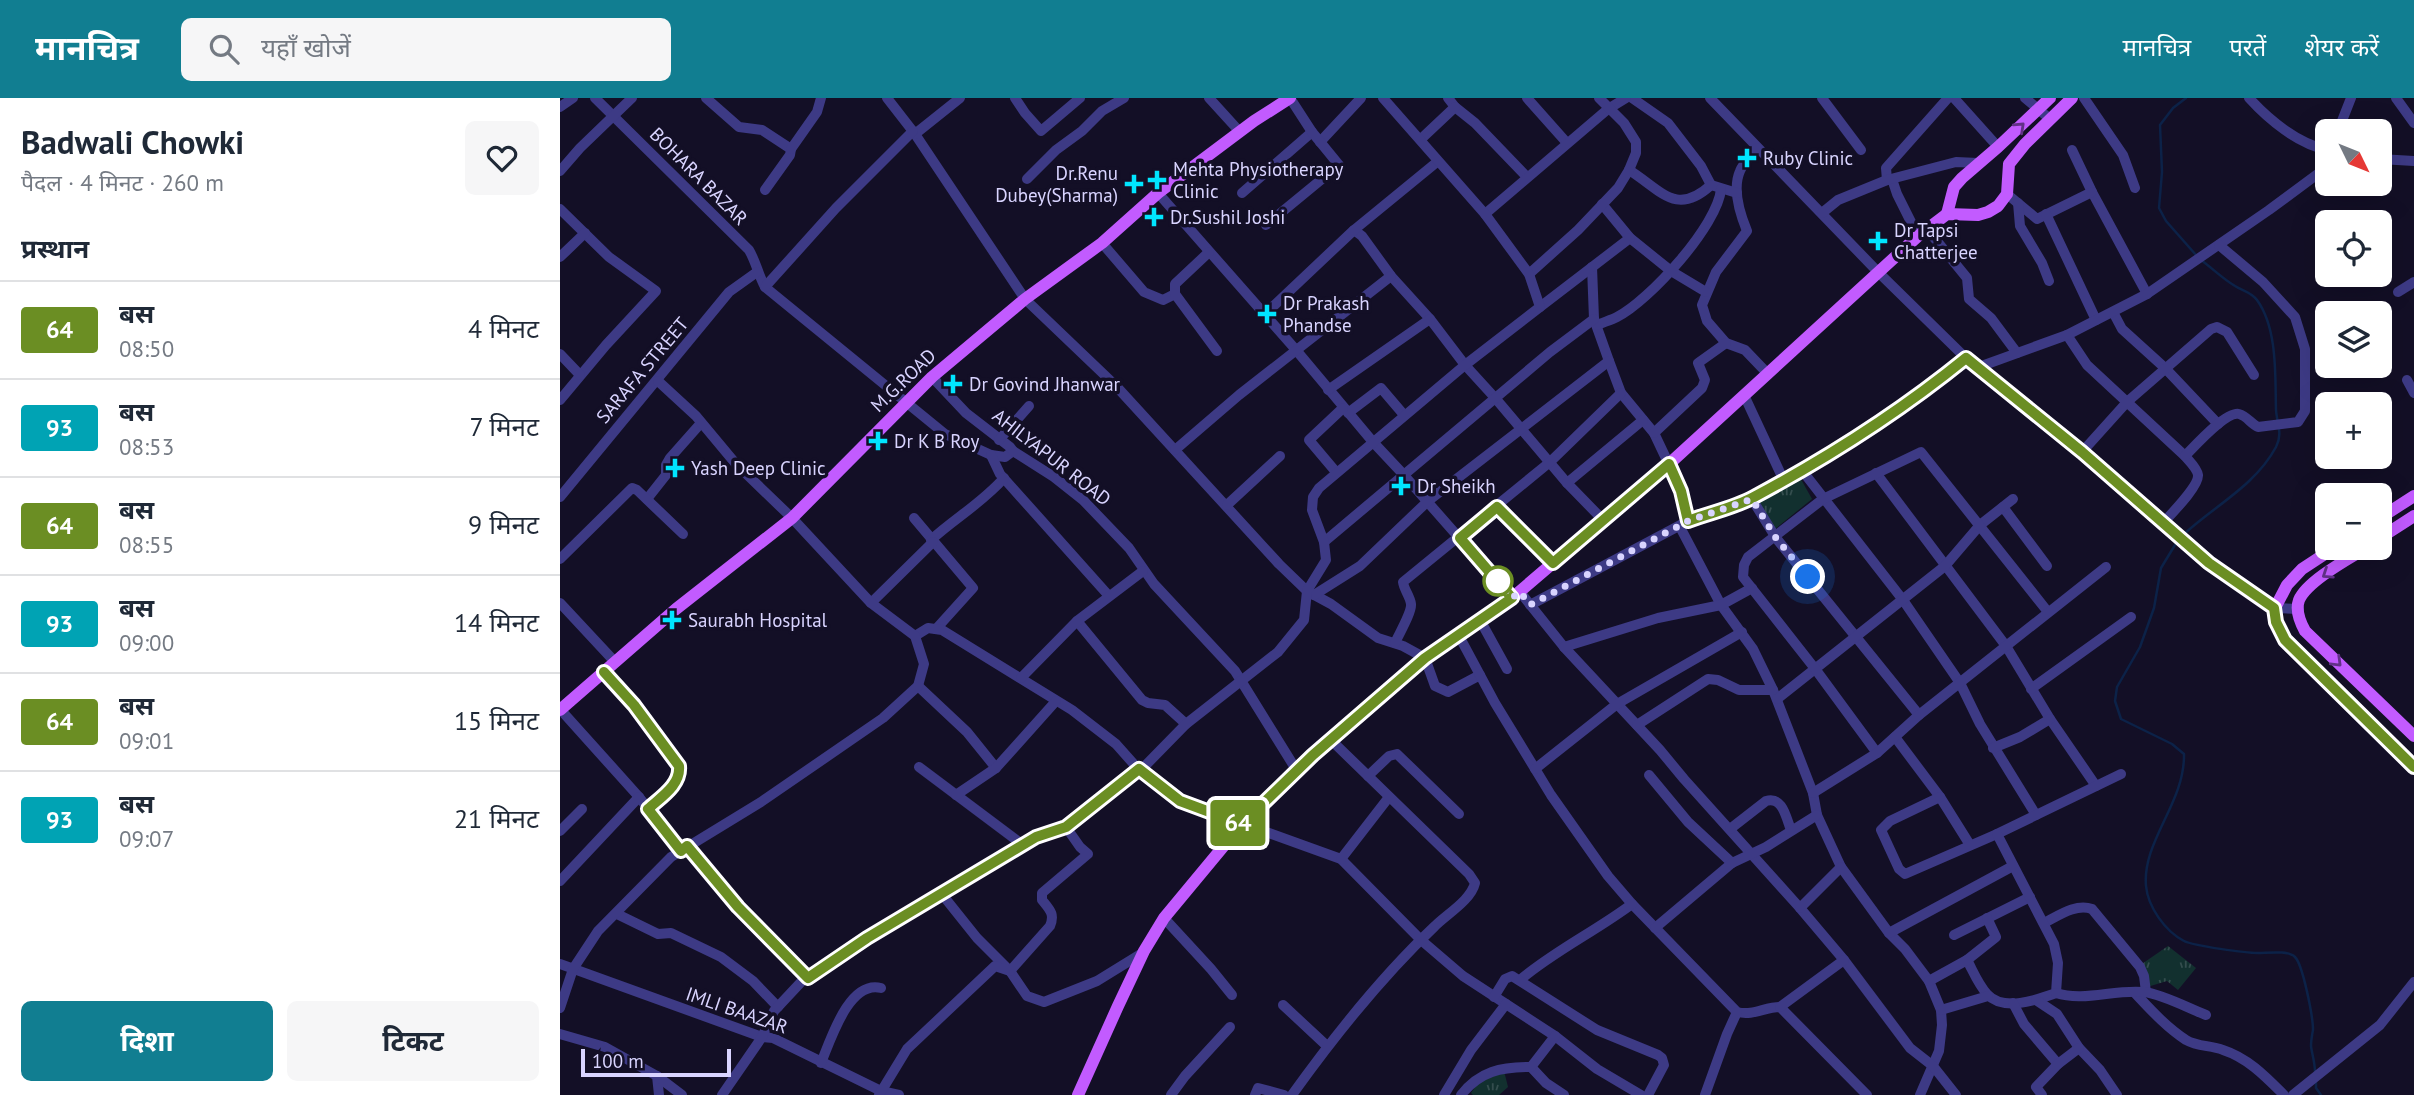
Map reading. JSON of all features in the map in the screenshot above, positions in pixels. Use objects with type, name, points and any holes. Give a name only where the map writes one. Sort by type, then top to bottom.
[{"type":"main road","name":"M.G.ROAD","points":[[560,710],[676,609],[792,518],[932,377],[1025,299],[1102,243],[1158,193],[1290,98]]},
{"type":"main road","points":[[1947,215],[1954,187],[2050,98]]},
{"type":"main road","points":[[1079,1095],[1144,951],[1164,919],[1242,824],[1331,740],[1425,658],[1516,595],[1669,464],[1922,232],[1947,215],[1967,216],[1988,212],[1998,206],[2007,194],[2009,164],[2025,144],[2072,98]]},
{"type":"main road","points":[[2392,510],[2414,496]]},
{"type":"main road","points":[[2392,530],[2414,516]]},
{"type":"main road","points":[[2316,560],[2287,584],[2274,608],[2276,622],[2285,640],[2414,767]]},
{"type":"main road","points":[[2348,560],[2309,586],[2299,600],[2298,618],[2305,631],[2414,736]]},
{"type":"street","points":[[560,107],[573,98]]},
{"type":"street","name":"BOHARA BAZAR","points":[[595,98],[749,250],[765,286]]},
{"type":"street","points":[[560,171],[632,98]]},
{"type":"street","points":[[706,98],[739,127],[762,130],[791,149]]},
{"type":"street","points":[[765,190],[817,112],[821,98]]},
{"type":"street","points":[[887,98],[914,133],[1025,299],[1116,386],[1261,545],[1311,593],[1378,638],[1425,658],[1436,686],[1448,692],[1480,676]]},
{"type":"street","points":[[960,98],[914,133],[836,208],[765,286],[945,434],[991,456],[1005,457],[1013,451]]},
{"type":"street","points":[[1015,98],[1041,131],[1079,98]]},
{"type":"street","points":[[1027,179],[1102,111],[1124,98]]},
{"type":"street","points":[[1209,98],[1240,132]]},
{"type":"street","points":[[1266,225],[1339,165],[1312,132],[1290,98]]},
{"type":"street","points":[[1320,142],[1361,98]]},
{"type":"street","points":[[1382,98],[1485,214],[1529,274],[1540,307]]},
{"type":"street","points":[[1527,98],[1567,143]]},
{"type":"street","points":[[1529,274],[1578,230],[1625,180],[1636,153],[1636,142],[1624,123],[1599,98]]},
{"type":"street","points":[[1485,214],[1608,109],[1626,98]]},
{"type":"street","points":[[1324,542],[1550,352],[1595,322],[1618,317],[1643,298],[1671,271],[1695,241],[1715,211],[1716,187],[1668,123],[1632,98]]},
{"type":"street","points":[[1710,98],[1877,271],[1976,368],[2082,452],[2209,563],[2274,608],[2298,609]]},
{"type":"street","points":[[1822,98],[1861,150]]},
{"type":"street","points":[[1948,98],[1886,168],[1897,194],[1922,232],[1967,278],[1969,299],[1990,318],[2017,353]]},
{"type":"street","points":[[1954,98],[1998,147]]},
{"type":"street","points":[[2025,98],[2050,119]]},
{"type":"street","points":[[2084,98],[2123,155],[2135,188]]},
{"type":"street","points":[[2249,98],[2264,115],[2298,138],[2315,145]]},
{"type":"street","points":[[2343,119],[2351,98]]},
{"type":"street","points":[[2396,98],[2414,122]]},
{"type":"street","points":[[1421,139],[1452,103],[1527,177]]},
{"type":"street","points":[[1242,193],[1312,132]]},
{"type":"street","points":[[1757,148],[1740,170],[1737,193],[1747,231],[1721,264],[1702,305],[1707,321],[1726,343],[1745,350],[1768,374]]},
{"type":"street","points":[[2072,150],[2147,294]]},
{"type":"street","points":[[2392,160],[2414,161]]},
{"type":"street","points":[[1265,314],[1354,230],[1437,162]]},
{"type":"street","points":[[1822,213],[1839,200],[1890,179],[1956,162],[1978,163]]},
{"type":"street","points":[[1629,170],[1678,202],[1716,187],[1737,193]]},
{"type":"street","points":[[1976,368],[2067,334],[2147,294],[2315,176]]},
{"type":"street","points":[[2007,194],[2037,219],[2092,192]]},
{"type":"street","points":[[1158,193],[1373,442],[1460,538],[1516,595],[1530,605],[1751,852],[1844,960],[1910,1048],[1933,1066],[1956,1095]]},
{"type":"street","points":[[2018,203],[2020,226],[2049,281]]},
{"type":"street","points":[[1602,204],[1630,238],[1671,271],[1706,292]]},
{"type":"street","points":[[560,209],[609,257],[656,291],[560,400]]},
{"type":"street","points":[[2046,214],[2096,320]]},
{"type":"street","points":[[1354,230],[1362,236],[1391,276],[1567,484],[1603,520]]},
{"type":"street","points":[[560,257],[585,233]]},
{"type":"street","points":[[722,1095],[762,1037],[778,1007],[808,978],[867,938],[1036,837],[1066,827],[1139,770],[1186,724],[1278,652],[1304,620],[1311,593],[1326,560],[1324,542],[1312,510],[1313,497],[1320,488],[1465,365],[1630,238]]},
{"type":"street","points":[[1102,243],[1144,292],[1163,300],[1175,294]]},
{"type":"street","points":[[2185,456],[2218,424],[2232,415],[2238,414],[2253,426],[2272,426],[2296,423],[2305,411],[2305,349],[2295,317],[2263,282],[2216,247]]},
{"type":"street","points":[[1209,252],[1175,284],[1175,294],[1217,351]]},
{"type":"street","points":[[1592,267],[1595,322],[1622,393],[1654,433],[1669,464],[1681,491],[1684,524],[1721,605],[1742,632],[1775,694],[1813,793],[1817,815],[1841,867],[1889,933],[1929,981],[1941,1010],[1939,1051],[1920,1095]]},
{"type":"street","name":"SARAFA STREET","points":[[560,497],[729,292],[757,272]]},
{"type":"street","points":[[1175,450],[1239,395],[1391,276]]},
{"type":"street","points":[[2398,292],[2414,282]]},
{"type":"street","points":[[2112,312],[2122,330],[2165,368],[2218,424]]},
{"type":"street","points":[[1328,390],[1430,319]]},
{"type":"street","points":[[2082,452],[2127,402],[2211,329],[2217,327],[2227,332],[2254,375]]},
{"type":"street","points":[[2067,334],[2087,365],[2196,469],[2198,480],[2164,522]]},
{"type":"street","points":[[1654,433],[1702,388],[1705,380],[1698,363],[1726,343]]},
{"type":"street","points":[[560,354],[580,375]]},
{"type":"street","points":[[1530,605],[1684,524],[1752,499],[1784,481],[1883,419],[1966,358]]},
{"type":"street","points":[[1311,593],[1360,566],[1428,501],[1609,361]]},
{"type":"street","name":"AHILYAPUR ROAD","points":[[932,377],[966,413],[999,440],[1083,500],[1129,548],[1143,571],[1235,671],[1297,771]]},
{"type":"street","points":[[2407,380],[2414,393]]},
{"type":"street","points":[[560,1007],[573,969],[598,931],[671,857],[761,802],[883,718],[918,686],[924,664],[915,636],[871,603],[658,381]]},
{"type":"street","points":[[1336,472],[1309,440],[1346,410],[1381,388],[1405,415]]},
{"type":"street","points":[[1395,643],[1411,609],[1404,582],[1550,462],[1622,393]]},
{"type":"street","points":[[1744,396],[1784,481]]},
{"type":"street","points":[[999,440],[1029,406]]},
{"type":"street","points":[[1567,484],[1643,420]]},
{"type":"street","points":[[647,499],[666,475],[666,465],[670,458],[701,423]]},
{"type":"street","points":[[1877,752],[1743,577],[1748,557],[1823,499],[1921,452],[2048,612]]},
{"type":"street","points":[[991,456],[1004,478],[1109,596]]},
{"type":"street","points":[[1227,505],[1280,456]]},
{"type":"street","points":[[1801,469],[1903,600],[1960,683],[1993,748],[2036,816]]},
{"type":"street","points":[[1876,473],[2006,646],[2050,719],[2096,786]]},
{"type":"street","points":[[871,603],[950,523],[988,496],[1004,478]]},
{"type":"street","points":[[560,559],[634,488],[683,534]]},
{"type":"street","points":[[1752,499],[1776,538],[1919,715]]},
{"type":"street","points":[[1637,725],[1708,679],[1718,680],[1739,690],[1775,694],[1816,670],[1945,566],[1980,525],[2013,499]]},
{"type":"street","points":[[1497,507],[1553,563]]},
{"type":"street","points":[[2003,507],[2047,566]]},
{"type":"street","points":[[914,518],[972,588],[936,629]]},
{"type":"street","points":[[1813,793],[1877,752],[1919,715],[2106,566]]},
{"type":"street","points":[[1021,678],[1077,621],[1143,571]]},
{"type":"street","points":[[1564,646],[1658,618],[1721,605],[1752,588]]},
{"type":"street","points":[[560,603],[615,663]]},
{"type":"street","points":[[2031,689],[2131,617]]},
{"type":"street","points":[[1480,620],[1507,669]]},
{"type":"street","points":[[1077,621],[1142,700],[1165,705],[1186,724]]},
{"type":"street","points":[[915,636],[928,628],[942,630],[1021,678],[1116,744],[1139,770],[1180,801],[1341,859],[1420,940],[1463,976],[1555,1036],[1597,1069],[1641,1095]]},
{"type":"street","points":[[1535,769],[1617,704],[1742,632]]},
{"type":"street","points":[[1458,634],[1535,769],[1592,854],[1632,904],[1737,1012],[1756,1013],[1769,1007],[1780,1007],[1844,960]]},
{"type":"street","points":[[604,672],[634,705],[679,766],[680,774],[674,785],[648,809]]},
{"type":"street","points":[[918,686],[967,732],[996,768]]},
{"type":"street","points":[[956,795],[996,768],[1056,701]]},
{"type":"street","points":[[560,710],[684,849],[808,978]]},
{"type":"street","points":[[1993,748],[2020,737],[2050,719]]},
{"type":"street","points":[[1895,737],[1940,797],[1970,845]]},
{"type":"street","points":[[1292,1095],[1327,1046],[1369,995],[1420,940],[1470,894],[1475,883],[1469,874],[1331,740]]},
{"type":"street","points":[[1368,776],[1390,756],[1397,754],[1459,814]]},
{"type":"street","points":[[919,768],[1023,845]]},
{"type":"street","points":[[1940,797],[1889,821],[1881,830],[1899,869],[1906,874],[2036,816],[2121,774]]},
{"type":"street","points":[[1649,775],[1688,822],[1732,863]]},
{"type":"street","points":[[560,881],[639,797]]},
{"type":"street","points":[[1341,859],[1389,797]]},
{"type":"street","points":[[1730,829],[1771,799],[1776,800],[1783,809],[1791,830]]},
{"type":"street","points":[[560,831],[582,810]]},
{"type":"street","points":[[1655,928],[1732,863],[1766,847],[1817,815]]},
{"type":"street","points":[[1010,971],[1054,918],[1042,900],[1042,893],[1088,854],[1066,827]]},
{"type":"street","points":[[1997,834],[2054,944],[2058,963],[2056,993]]},
{"type":"street","points":[[1889,933],[2013,866]]},
{"type":"street","points":[[1800,908],[1841,867]]},
{"type":"street","points":[[941,893],[977,938],[1010,971],[1027,996],[1044,1002],[1097,981],[1144,951]]},
{"type":"street","points":[[1954,935],[2030,897]]},
{"type":"street","points":[[1520,980],[1632,904]]},
{"type":"street","points":[[2044,923],[2072,909],[2087,906],[2092,909],[2140,967],[2146,992]]},
{"type":"street","points":[[617,914],[659,934],[671,933],[721,957],[753,981],[778,1007]]},
{"type":"street","points":[[1929,981],[1967,960],[1996,937],[1987,918]]},
{"type":"street","points":[[1164,919],[1211,968],[1232,995]]},
{"type":"street","points":[[1967,960],[1988,996],[1995,1000],[2013,1003],[2036,1000],[2056,993],[2070,998],[2117,992],[2146,992],[2206,1015]]},
{"type":"street","name":"IMLI BAAZAR","points":[[560,964],[762,1037],[773,1038],[880,1093],[898,1095]]},
{"type":"street","points":[[880,1093],[907,1049],[995,967],[1010,971]]},
{"type":"street","points":[[1494,997],[1508,976],[1520,980],[1597,1030],[1662,1058],[1664,1065],[1648,1095]]},
{"type":"street","points":[[2293,1095],[2379,1025],[2414,982]]},
{"type":"street","points":[[821,1063],[852,998],[865,987],[881,988]]},
{"type":"street","points":[[2134,992],[2157,1016],[2187,1040],[2200,1046],[2222,1049],[2244,1060],[2284,1095]]},
{"type":"street","points":[[1941,1010],[1988,996]]},
{"type":"street","points":[[2057,1014],[2070,998]]},
{"type":"street","points":[[2036,1000],[2057,1014],[2112,1093]]},
{"type":"street","points":[[2013,1003],[2024,1024],[2058,1064]]},
{"type":"street","points":[[1283,1004],[1327,1046]]},
{"type":"street","points":[[1444,1095],[1471,1050],[1506,1004]]},
{"type":"street","points":[[1780,1007],[1867,1095]]},
{"type":"street","points":[[1705,1095],[1737,1012]]},
{"type":"street","points":[[1171,1095],[1230,1027]]},
{"type":"street","points":[[560,1034],[606,1047],[657,1076],[682,1095]]},
{"type":"street","points":[[1461,1095],[1469,1086],[1494,1069],[1531,1067],[1555,1036]]},
{"type":"street","points":[[2042,1095],[2036,1087],[2058,1064],[2079,1048]]},
{"type":"street","points":[[1531,1067],[1546,1083],[1564,1095]]},
{"type":"street","points":[[657,1076],[659,1095]]},
{"type":"street","points":[[1255,1095],[1258,1088],[1284,1095]]},
{"type":"green space","points":[[1798,474],[1812,499],[1775,529],[1756,498]]},
{"type":"green space","points":[[2168,946],[2196,968],[2178,990],[2167,981],[2147,987],[2136,968]]},
{"type":"green space","points":[[1504,1071],[1508,1087],[1499,1095],[1471,1093],[1482,1077]]},
{"type":"waterway","points":[[2186,98],[2173,108],[2160,125],[2162,172],[2159,208],[2166,221],[2196,255]]},
{"type":"waterway","points":[[2183,535],[2257,473],[2276,447],[2279,438],[2274,353],[2264,312],[2252,295],[2201,260]]},
{"type":"waterway","points":[[2178,540],[2161,568],[2154,608],[2140,647],[2117,687],[2115,701],[2121,719],[2172,744],[2184,754],[2178,789],[2150,853],[2147,894],[2164,925],[2184,941],[2220,949],[2283,953],[2295,957],[2309,1003],[2315,1072]]},
{"type":"waterway","points":[[2316,1082],[2316,1088],[2321,1095]]},
{"type":"bus line","name":"64","points":[[604,672],[634,705],[679,766],[678,780],[648,809],[681,851],[687,846],[738,907],[808,978],[867,938],[1036,837],[1066,827],[1139,769],[1180,801],[1242,824],[1313,755],[1425,658],[1512,598],[1460,538],[1497,507],[1553,563],[1669,464],[1681,491],[1688,521],[1752,499],[1784,481],[1883,419],[1966,358],[2082,452],[2209,563],[2274,608],[2276,622],[2285,640],[2414,767]]},
{"type":"place","name":"Ruby Clinic","points":[[1747,158]]},
{"type":"place","name":"Mehta Physiotherapy Clinic","points":[[1157,180]]},
{"type":"place","name":"Dr.Renu Dubey(Sharma)","points":[[1134,184]]},
{"type":"place","name":"Dr.Sushil Joshi","points":[[1154,217]]},
{"type":"place","name":"Dr Tapsi Chatterjee","points":[[1878,241]]},
{"type":"place","name":"Dr Prakash Phandse","points":[[1267,314]]},
{"type":"place","name":"Dr Govind Jhanwar","points":[[953,384]]},
{"type":"place","name":"Dr K B Roy","points":[[878,441]]},
{"type":"place","name":"Yash Deep Clinic","points":[[675,468]]},
{"type":"place","name":"Dr Sheikh","points":[[1401,486]]},
{"type":"place","name":"Saurabh Hospital","points":[[672,620]]},
{"type":"route","points":[[1498,581],[1512,598],[1520,592],[1530,605],[1688,521],[1752,499],[1776,538],[1808,577]]}]
